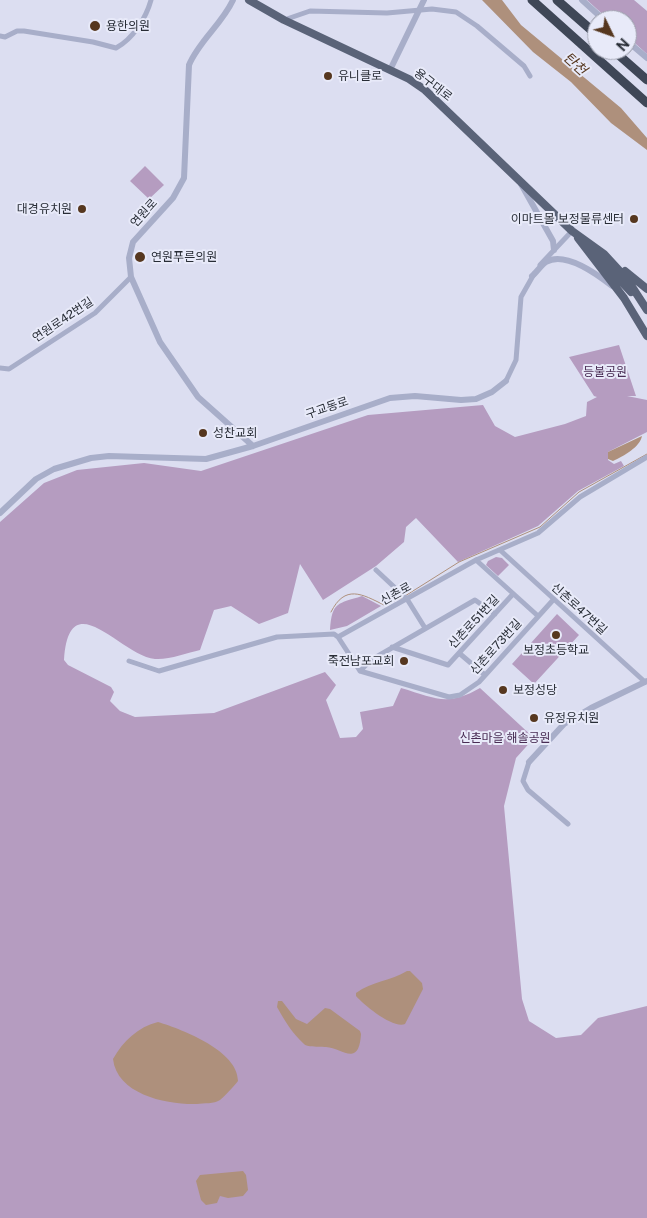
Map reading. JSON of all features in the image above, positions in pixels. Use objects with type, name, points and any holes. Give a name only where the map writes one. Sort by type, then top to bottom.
[{"type":"highway","points":[[532,0],[647,103]]},
{"type":"highway","points":[[558,0],[587,26]]},
{"type":"highway","points":[[624,60],[647,80]]},
{"type":"main road","name":"용구대로","points":[[249,0],[284,20],[410,79],[424,90],[572,231],[619,292],[647,336]]},
{"type":"main road","name":"용구대로","points":[[572,231],[604,254],[627,279],[645,303],[647,310]]},
{"type":"main road","points":[[572,231],[645,303]]},
{"type":"main road","points":[[604,254],[647,289]]},
{"type":"main road","points":[[592,256],[628,293],[645,303]]},
{"type":"street","points":[[0,36],[5,37],[18,30],[93,42],[116,48],[123,45],[146,16],[151,0]]},
{"type":"street","name":"연원로","points":[[233,0],[227,13],[195,53],[189,65],[184,178],[173,198],[133,242],[129,258],[131,276],[160,342],[198,397],[253,446]]},
{"type":"street","points":[[390,70],[424,0]]},
{"type":"street","points":[[582,0],[593,10]]},
{"type":"street","points":[[284,20],[310,11],[387,13],[438,10],[462,15],[524,66],[530,76]]},
{"type":"street","points":[[637,49],[647,58]]},
{"type":"street","points":[[518,178],[553,241],[554,250]]},
{"type":"street","name":"구교동로","points":[[0,513],[36,479],[54,469],[91,458],[109,456],[206,459],[253,446],[390,398],[415,396],[460,400],[476,399],[492,392],[506,381],[516,360],[522,296],[532,276],[572,231]]},
{"type":"street","points":[[532,276],[546,262],[561,259],[595,272],[619,292]]},
{"type":"street","name":"연원로42번길","points":[[0,368],[9,369],[95,313],[131,276]]},
{"type":"street","name":"신촌로","points":[[338,637],[476,560],[538,533],[580,497],[647,457]]},
{"type":"street","name":"신촌로47번길","points":[[500,550],[646,682]]},
{"type":"street","name":"신촌로51번길","points":[[476,560],[538,616]]},
{"type":"street","points":[[376,570],[407,599],[425,628]]},
{"type":"street","name":"신촌로51번길","points":[[392,648],[448,665],[513,594]]},
{"type":"street","name":"신촌로73번길","points":[[495,614],[475,600],[371,660],[360,671],[449,697],[469,690],[486,675],[554,599]]},
{"type":"street","points":[[129,660],[159,671],[277,637],[334,634],[338,637],[360,671]]},
{"type":"street","points":[[459,653],[486,675]]},
{"type":"street","points":[[568,824],[528,790],[523,781],[524,772],[529,762],[564,724],[590,708],[646,682]]},
{"type":"green space","points":[[587,0],[634,0],[647,11],[647,54],[637,45],[637,10],[598,10]]},
{"type":"green space","points":[[145,166],[164,185],[149,199],[130,181]]},
{"type":"green space","points":[[619,345],[636,396],[627,396],[647,400],[647,432],[608,452],[608,460],[614,464],[621,461],[624,466],[578,491],[538,526],[458,562],[416,518],[406,527],[404,542],[376,566],[323,600],[300,564],[288,613],[259,624],[231,606],[214,610],[200,650],[155,659],[142,655],[99,629],[86,624],[76,626],[68,637],[64,660],[68,665],[111,687],[114,692],[110,701],[120,711],[135,717],[214,713],[325,672],[336,685],[326,700],[340,738],[356,737],[363,729],[360,712],[393,706],[401,688],[432,697],[449,699],[469,694],[480,688],[534,738],[516,758],[504,806],[522,999],[529,1021],[556,1038],[581,1035],[598,1018],[647,1006],[647,1218],[0,1218],[0,522],[44,483],[77,470],[144,463],[201,471],[368,415],[483,405],[495,426],[515,437],[565,424],[586,416],[587,402],[597,397],[594,396],[569,357]]},
{"type":"green space","points":[[496,557],[502,558],[509,565],[498,576],[486,565],[488,561]]},
{"type":"green space","points":[[362,596],[381,606],[347,626],[330,630],[332,614],[338,605]]},
{"type":"green space","points":[[557,614],[579,635],[534,684],[512,664]]},
{"type":"shaded area","name":"탄천","points":[[482,0],[502,0],[521,25],[621,108],[647,138],[647,150],[611,123],[571,82],[533,52]]},
{"type":"shaded area","points":[[642,436],[638,444],[626,454],[613,461],[608,459],[608,452]]},
{"type":"shaded area","points":[[410,971],[422,983],[423,989],[405,1024],[400,1025],[386,1020],[356,996],[356,993],[368,986]]},
{"type":"shaded area","points":[[278,1001],[282,1001],[296,1019],[307,1024],[325,1008],[330,1009],[360,1031],[360,1044],[357,1051],[349,1054],[332,1048],[304,1044],[286,1022],[277,1007]]},
{"type":"shaded area","points":[[158,1022],[195,1036],[220,1051],[229,1060],[236,1070],[238,1081],[220,1100],[212,1103],[185,1104],[159,1100],[134,1089],[124,1081],[117,1071],[113,1059],[121,1046],[138,1031]]},
{"type":"shaded area","points":[[243,1171],[246,1175],[248,1190],[243,1196],[228,1198],[220,1196],[217,1203],[206,1205],[201,1200],[196,1181],[200,1175]]},
{"type":"waterway","points":[[405,596],[459,562],[540,527],[579,492],[647,454]]},
{"type":"waterway","points":[[331,612],[336,603],[348,595],[361,595],[384,605],[402,598]]},
{"type":"place","name":"용한의원","points":[[95,26]]},
{"type":"place","name":"유니클로","points":[[328,76]]},
{"type":"place","name":"대경유치원","points":[[82,209]]},
{"type":"place","name":"이마트몰 보정물류센터","points":[[634,219]]},
{"type":"place","name":"연원푸른의원","points":[[140,257]]},
{"type":"place","name":"성찬교회","points":[[203,433]]},
{"type":"place","name":"보정초등학교","points":[[556,635]]},
{"type":"place","name":"죽전남포교회","points":[[404,661]]},
{"type":"place","name":"보정성당","points":[[503,690]]},
{"type":"place","name":"유정유치원","points":[[534,718]]},
{"type":"park label","name":"등불공원","points":[[605,372]]},
{"type":"park label","name":"신촌마을 해솔공원","points":[[505,738]]}]
